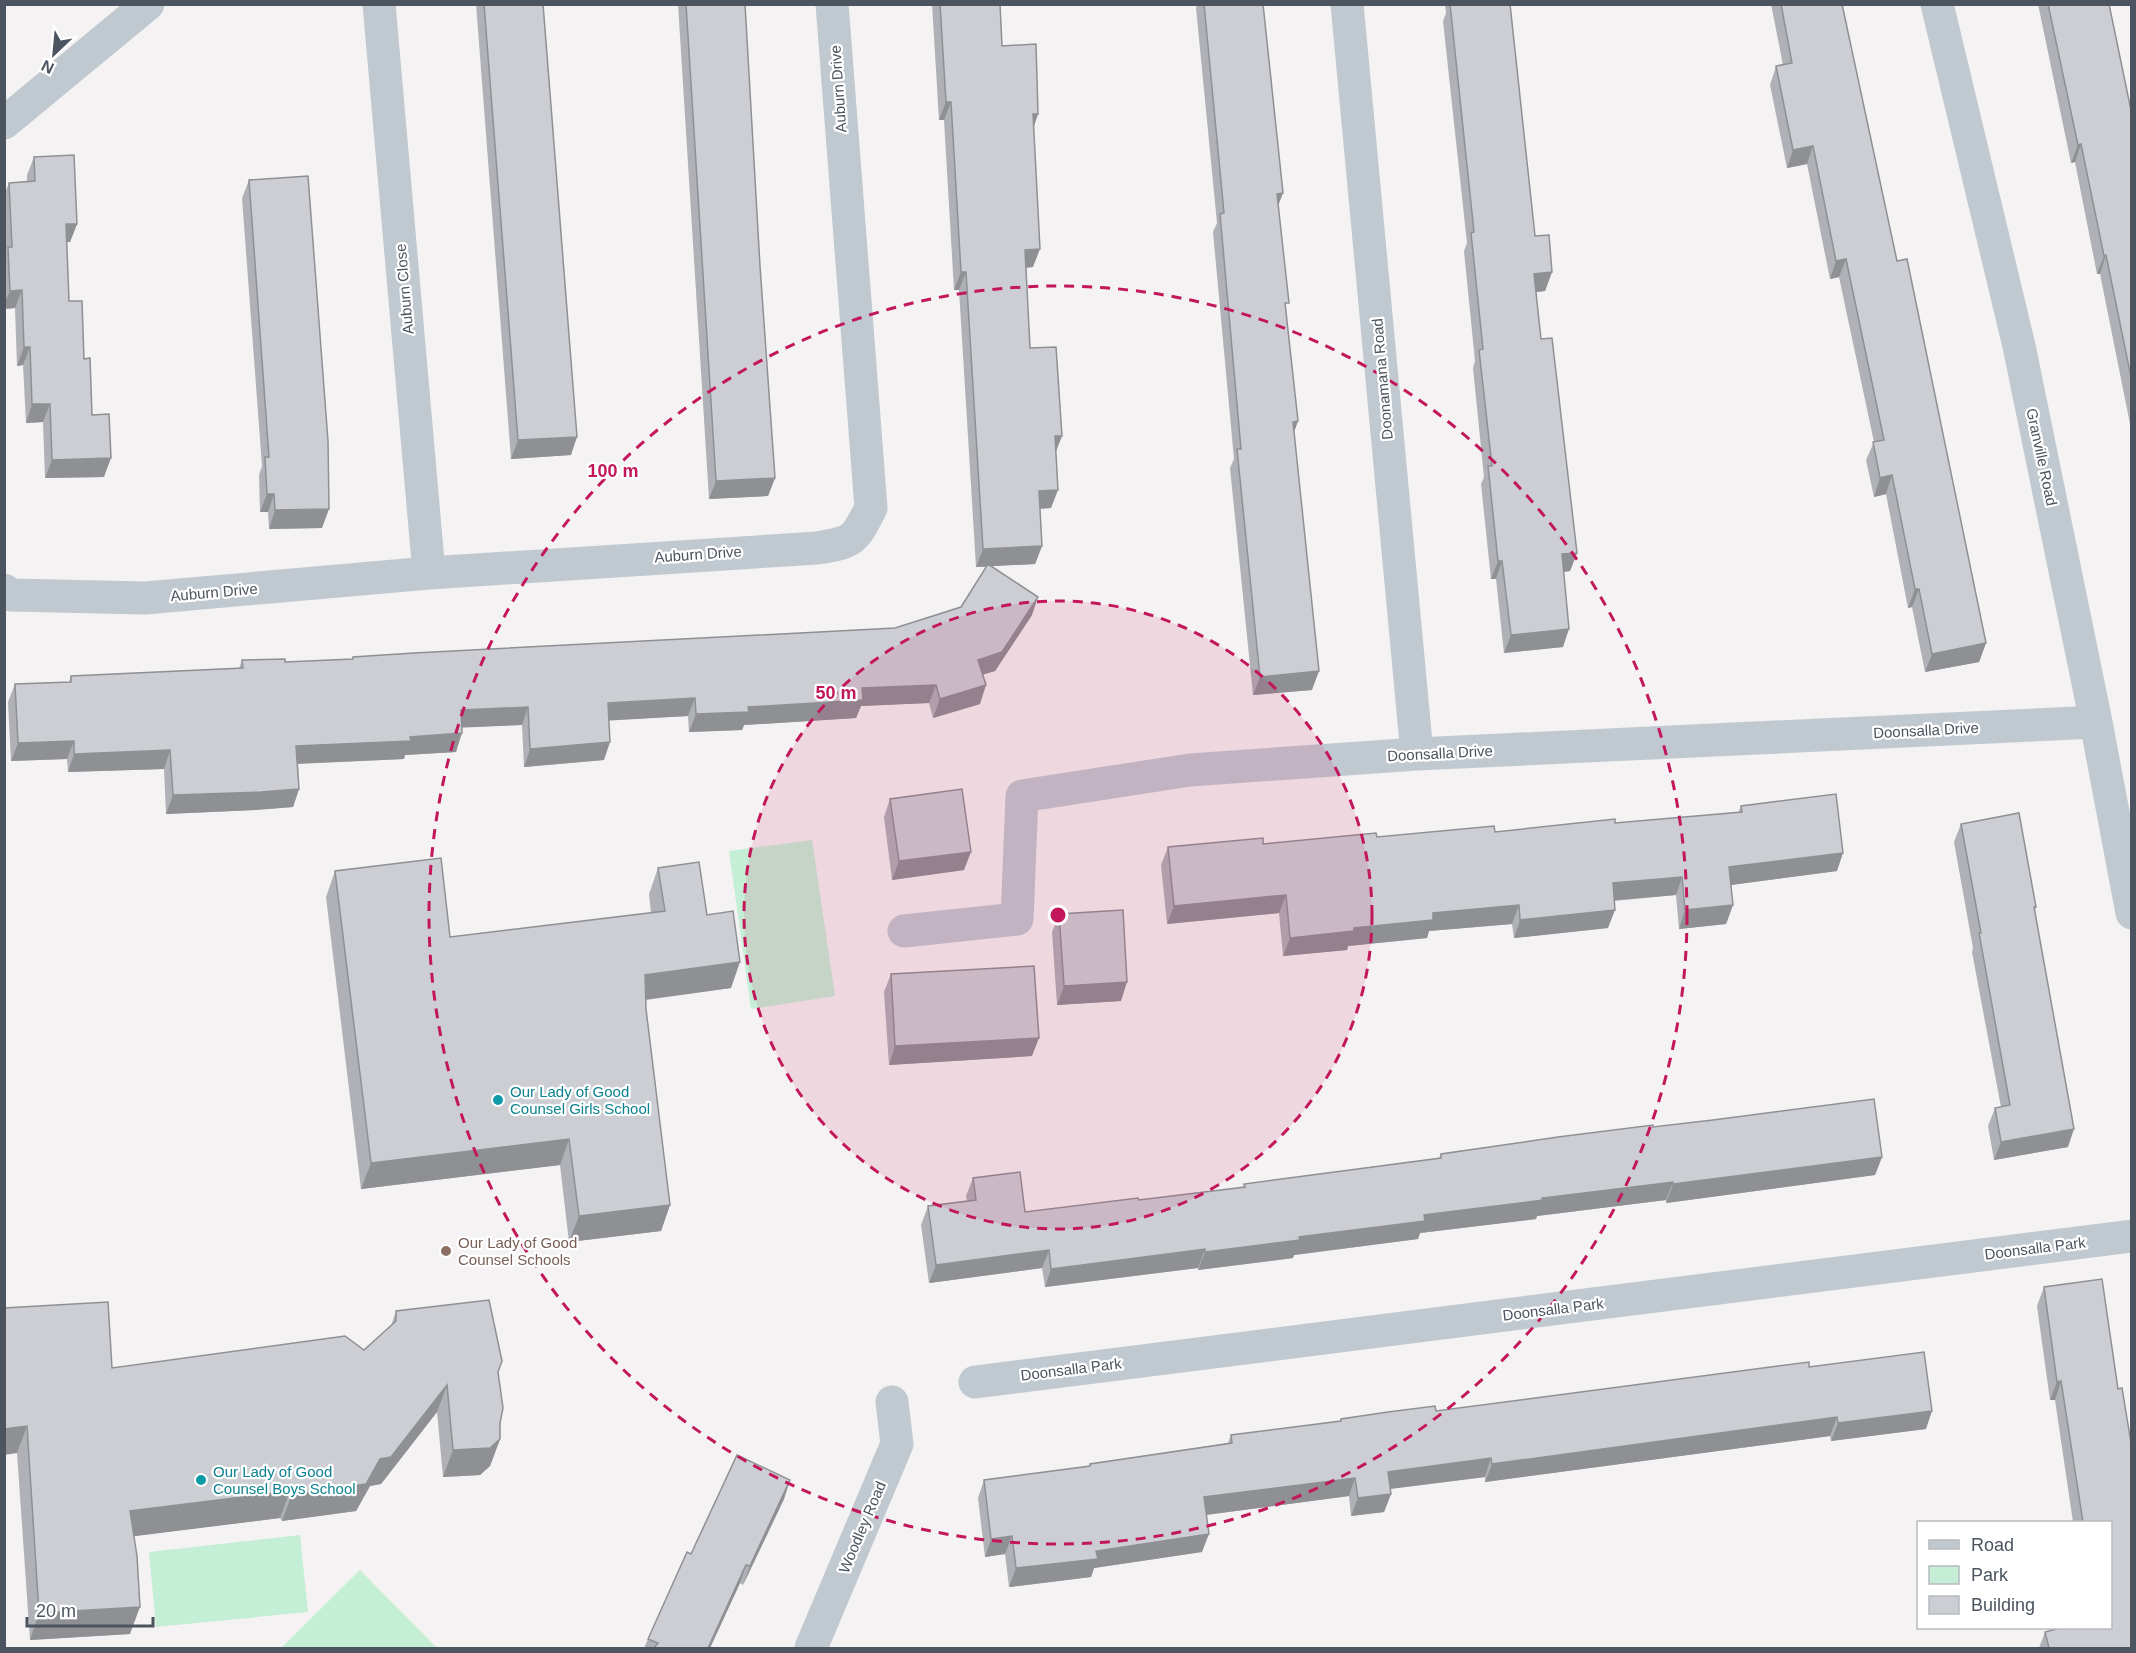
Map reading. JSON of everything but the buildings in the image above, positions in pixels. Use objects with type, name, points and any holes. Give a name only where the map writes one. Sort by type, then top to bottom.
[{"type":"street","points":[[4,123],[148,4]]},
{"type":"street","name":"Auburn Close","points":[[379,4],[429,573]]},
{"type":"street","name":"Auburn Drive","points":[[4,590],[11,595],[145,598],[429,573],[817,548],[840,544],[857,536],[871,508],[832,4]]},
{"type":"street","name":"Doonamana Road","points":[[1347,4],[1417,754]]},
{"type":"street","name":"Granville Road","points":[[1937,4],[2019,346],[2096,722],[2132,913]]},
{"type":"street","name":"Doonsalla Drive","points":[[904,931],[1017,919],[1022,796],[1190,770],[1417,754],[2096,722]]},
{"type":"street","name":"Doonsalla Park","points":[[975,1382],[2132,1236]]},
{"type":"street","name":"Woodley Road","points":[[811,1648],[897,1444],[892,1402]]},
{"type":"green space","points":[[812,840],[835,996],[751,1009],[729,851]]},
{"type":"green space","points":[[300,1535],[308,1612],[156,1627],[149,1552]]},
{"type":"green space","points":[[360,1570],[437,1648],[281,1648]]},
{"type":"place","name":"Our Lady of Good Counsel Girls School","points":[[498,1100]]},
{"type":"place","name":"Our Lady of Good Counsel Schools","points":[[446,1251]]},
{"type":"place","name":"Our Lady of Good Counsel Boys School","points":[[201,1480]]}]
